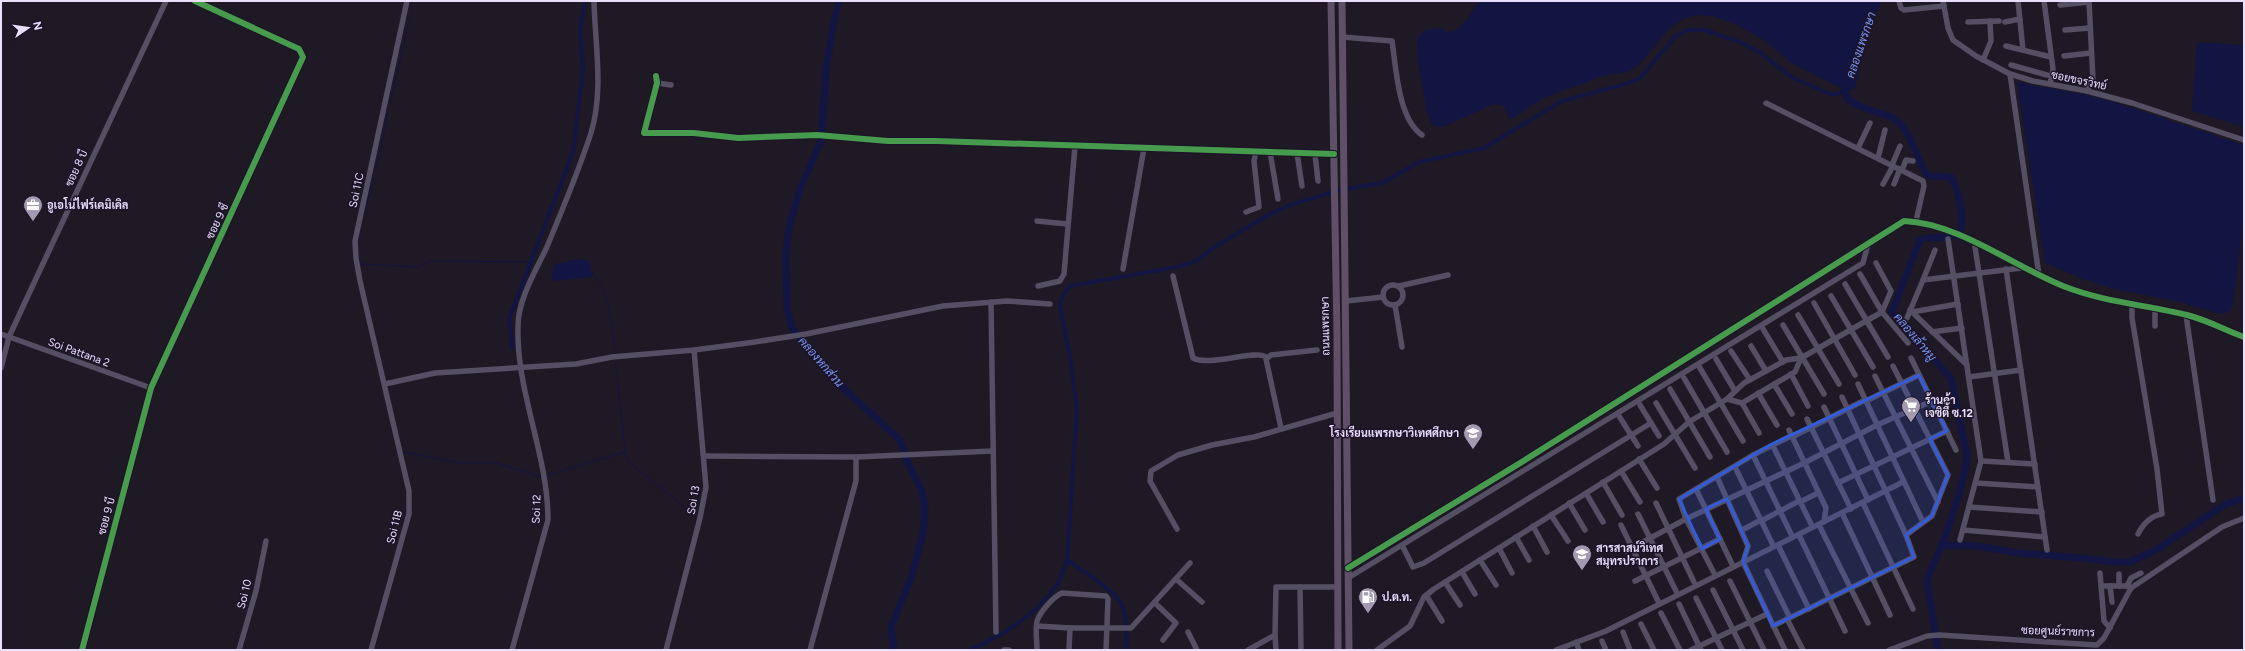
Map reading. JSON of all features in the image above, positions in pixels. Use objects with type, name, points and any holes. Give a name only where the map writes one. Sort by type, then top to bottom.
[{"type":"main road","name":"ถนนแพรกษา","points":[[1331,1],[1335,196],[1338,650]]},
{"type":"main road","name":"ถนนแพรกษา","points":[[1342,1],[1350,650]]},
{"type":"main road","points":[[1337,510],[1349,509]]},
{"type":"street","name":"ซอย 8 บี","points":[[1,368],[9,337],[166,1]]},
{"type":"street","name":"ซอย 9 ซี","points":[[151,388],[302,57],[299,49],[195,1]]},
{"type":"street","name":"Soi 11C","points":[[385,384],[360,281],[355,241],[407,1]]},
{"type":"street","name":"Soi 12","points":[[512,650],[548,520],[548,498],[521,367],[518,326],[520,312],[579,166],[591,132],[595,112],[598,66],[594,1]]},
{"type":"street","points":[[1898,1],[1901,8],[1904,10],[1944,4]]},
{"type":"street","points":[[2018,1],[2023,50]]},
{"type":"street","points":[[2044,1],[2051,59],[2048,83]]},
{"type":"street","points":[[2060,5],[2089,2],[2092,81],[2089,92]]},
{"type":"street","name":"ซอยขจรวิทย์","points":[[1944,4],[1948,28],[1953,40],[1983,60],[2010,74],[2134,104],[2244,140]]},
{"type":"street","points":[[1968,22],[2020,19]]},
{"type":"street","points":[[1983,60],[1991,42],[1990,21]]},
{"type":"street","points":[[2065,30],[2090,28]]},
{"type":"street","points":[[1342,37],[1392,41],[1399,90],[1413,126],[1422,135]]},
{"type":"street","points":[[2006,46],[2051,59]]},
{"type":"street","points":[[2064,56],[2091,53]]},
{"type":"street","points":[[2048,83],[2047,75],[2051,59]]},
{"type":"street","points":[[2011,65],[2047,75]]},
{"type":"street","points":[[2010,74],[2039,275]]},
{"type":"street","points":[[656,76],[657,83],[644,133],[694,133],[738,138],[817,135],[896,141],[1334,154]]},
{"type":"street","points":[[657,83],[671,85]]},
{"type":"street","points":[[1766,103],[1892,165],[1924,184],[1916,221]]},
{"type":"street","points":[[1858,148],[1870,123]]},
{"type":"street","points":[[1878,158],[1885,130]]},
{"type":"street","points":[[1038,286],[1062,279],[1075,146]]},
{"type":"street","points":[[1883,184],[1900,146]]},
{"type":"street","points":[[1123,269],[1144,148]]},
{"type":"street","points":[[1246,212],[1259,207],[1254,161],[1256,152]]},
{"type":"street","points":[[1270,152],[1278,199]]},
{"type":"street","points":[[1297,153],[1302,186]]},
{"type":"street","points":[[1315,154],[1318,181]]},
{"type":"street","points":[[1894,184],[1906,160],[1913,161]]},
{"type":"street","points":[[1348,568],[1525,460],[1904,220],[1916,221],[1964,237],[2039,275],[2083,292],[2186,315],[2244,337]]},
{"type":"street","points":[[1348,578],[1863,263],[1868,244],[1905,222],[1916,221]]},
{"type":"street","points":[[1037,222],[1067,224]]},
{"type":"street","points":[[1948,239],[1981,461],[1960,540]]},
{"type":"street","points":[[1975,247],[2008,462]]},
{"type":"street","points":[[1907,318],[1935,250]]},
{"type":"street","points":[[1377,650],[1410,626],[1426,595],[1445,582],[1668,441],[1674,433],[1727,399],[1750,380],[1783,362],[1801,358],[1882,312],[1891,291],[1876,263]]},
{"type":"street","points":[[1923,280],[1980,272],[2024,268]]},
{"type":"street","points":[[2006,269],[2047,550]]},
{"type":"street","points":[[1860,274],[1882,312],[1908,343]]},
{"type":"street","points":[[1399,286],[1402,290],[1403,296],[1400,302],[1395,305],[1388,303],[1383,297],[1384,291],[1388,286],[1394,284],[1399,286],[1448,275]]},
{"type":"street","points":[[1173,276],[1193,358],[1196,360],[1233,359],[1260,354],[1266,357],[1299,351],[1317,350]]},
{"type":"street","points":[[1845,284],[1888,357]]},
{"type":"street","points":[[1831,296],[1872,367]]},
{"type":"street","points":[[1346,301],[1383,297]]},
{"type":"street","points":[[385,384],[435,373],[576,364],[612,357],[694,350],[788,337],[943,306],[1018,301],[1050,304]]},
{"type":"street","points":[[991,302],[996,632]]},
{"type":"street","points":[[1814,303],[1855,376]]},
{"type":"street","points":[[1911,311],[1958,304]]},
{"type":"street","points":[[2132,304],[2132,318],[2157,468],[2162,514],[2148,521],[2142,526],[2138,534]]},
{"type":"street","points":[[1395,305],[1402,347]]},
{"type":"street","points":[[2155,309],[2155,326]]},
{"type":"street","points":[[1911,311],[1966,365]]},
{"type":"street","points":[[1798,315],[1839,384]]},
{"type":"street","points":[[2186,315],[2213,500]]},
{"type":"street","points":[[1783,325],[1801,358],[1824,394]]},
{"type":"street","points":[[1932,332],[1962,328]]},
{"type":"street","points":[[1763,329],[1783,362]]},
{"type":"street","name":"Soi Pattana 2","points":[[1,334],[151,388]]},
{"type":"street","points":[[1752,346],[1766,371]]},
{"type":"street","name":"Soi 13","points":[[666,650],[700,518],[706,488],[705,456],[694,350]]},
{"type":"street","points":[[1731,351],[1750,380]]},
{"type":"street","points":[[1266,357],[1265,361],[1280,428]]},
{"type":"street","points":[[1727,399],[1742,402],[1797,370],[1801,358]]},
{"type":"street","points":[[1911,358],[1956,450]]},
{"type":"street","points":[[1716,359],[1735,391]]},
{"type":"street","points":[[1893,366],[1948,475],[1932,516],[1906,535]]},
{"type":"street","points":[[1700,368],[1743,441]]},
{"type":"street","points":[[1969,377],[2021,370]]},
{"type":"street","points":[[1791,374],[1808,406]]},
{"type":"street","points":[[1714,573],[1686,519],[1679,499],[1770,445],[1773,446],[1791,434],[1811,428],[1865,400],[1919,375]]},
{"type":"street","points":[[1875,376],[1938,502]]},
{"type":"street","points":[[1684,378],[1727,452]]},
{"type":"street","name":"Soi 11B","points":[[371,650],[409,508],[409,491],[385,384]]},
{"type":"street","points":[[1774,384],[1792,414]]},
{"type":"street","points":[[1858,384],[1923,522]]},
{"type":"street","name":"ซอย 9 บี","points":[[82,650],[151,388]]},
{"type":"street","points":[[1670,389],[1710,457]]},
{"type":"street","points":[[1758,393],[1777,424]]},
{"type":"street","points":[[1773,626],[1914,557],[1906,535],[1842,397]]},
{"type":"street","points":[[1629,550],[1649,537],[1746,489],[1804,463],[1895,416],[1932,401]]},
{"type":"street","points":[[1656,402],[1695,468]]},
{"type":"street","points":[[1742,402],[1759,433]]},
{"type":"street","points":[[1640,405],[1659,436]]},
{"type":"street","points":[[1824,407],[1855,474],[1894,568],[1913,609]]},
{"type":"street","points":[[1177,529],[1152,486],[1149,477],[1151,471],[1178,455],[1212,445],[1254,437],[1280,428],[1337,413]]},
{"type":"street","points":[[1619,416],[1638,446]]},
{"type":"street","points":[[1807,419],[1822,453],[1851,509]]},
{"type":"street","points":[[1402,545],[1414,567],[1424,563],[1651,423]]},
{"type":"street","points":[[1838,483],[1947,430]]},
{"type":"street","points":[[1791,434],[1826,508],[1822,523],[1868,623]]},
{"type":"street","points":[[1773,446],[1812,526]]},
{"type":"street","points":[[705,456],[856,457],[894,454],[994,451]]},
{"type":"street","points":[[1753,455],[1792,536]]},
{"type":"street","points":[[810,650],[856,481],[856,457]]},
{"type":"street","points":[[1639,459],[1657,488]]},
{"type":"street","points":[[1981,461],[2035,464]]},
{"type":"street","points":[[1735,467],[1761,520],[1809,609]]},
{"type":"street","points":[[1621,471],[1640,502]]},
{"type":"street","points":[[1717,477],[1748,546],[1744,562],[1785,650]]},
{"type":"street","points":[[1603,482],[1622,515]]},
{"type":"street","points":[[1556,650],[1606,631],[1775,545],[1799,535],[1904,482]]},
{"type":"street","points":[[1976,483],[2038,487]]},
{"type":"street","points":[[1696,489],[1732,564]]},
{"type":"street","points":[[1586,493],[1603,522]]},
{"type":"street","points":[[1742,530],[1818,493]]},
{"type":"street","points":[[1569,503],[1585,530]]},
{"type":"street","points":[[1656,503],[1694,582]]},
{"type":"street","points":[[1969,507],[2042,512]]},
{"type":"street","points":[[1842,513],[1890,615]]},
{"type":"street","points":[[1638,514],[1676,591]]},
{"type":"street","points":[[1551,515],[1568,541]]},
{"type":"street","name":"ซอยศูนย์ราชการ","points":[[1889,650],[1927,636],[1939,635],[2097,645],[2110,628],[2129,587],[2222,527],[2244,518]]},
{"type":"street","points":[[1620,525],[1629,550],[1658,601]]},
{"type":"street","points":[[1533,526],[1547,552]]},
{"type":"street","points":[[1963,530],[2045,537]]},
{"type":"street","points":[[1799,535],[1845,631]]},
{"type":"street","points":[[1516,537],[1529,560]]},
{"type":"street","points":[[1635,581],[1683,559],[1720,539]]},
{"type":"street","name":"Soi 10","points":[[239,650],[256,591],[266,541]]},
{"type":"street","points":[[1499,548],[1512,574]]},
{"type":"street","points":[[1480,560],[1496,585]]},
{"type":"street","points":[[1037,626],[1108,629],[1131,628],[1190,563]]},
{"type":"street","points":[[1767,571],[1803,650]]},
{"type":"street","points":[[1462,572],[1475,594]]},
{"type":"street","points":[[2100,573],[2104,621],[2110,628]]},
{"type":"street","points":[[2101,586],[2129,587],[2131,578],[2141,573]]},
{"type":"street","points":[[2119,574],[2119,586]]},
{"type":"street","points":[[1176,579],[1202,602]]},
{"type":"street","points":[[1730,581],[1764,650]]},
{"type":"street","points":[[1445,582],[1460,605]]},
{"type":"street","points":[[2110,586],[2112,602]]},
{"type":"street","points":[[1276,650],[1276,587],[1337,587]]},
{"type":"street","points":[[1300,587],[1301,650]]},
{"type":"street","points":[[1713,590],[1742,650]]},
{"type":"street","points":[[1037,650],[1037,626],[1039,616],[1057,595],[1062,593],[1106,596],[1108,599],[1108,629],[1106,650]]},
{"type":"street","points":[[1426,595],[1442,621]]},
{"type":"street","points":[[1696,598],[1722,650]]},
{"type":"street","points":[[1155,603],[1176,623],[1163,640]]},
{"type":"street","points":[[1679,604],[1700,648]]},
{"type":"street","points":[[1661,613],[1680,650]]},
{"type":"street","points":[[1691,650],[1700,648],[1716,638],[1767,614]]},
{"type":"street","points":[[1641,624],[1654,650]]},
{"type":"street","points":[[1069,650],[1070,628]]},
{"type":"street","points":[[1188,632],[1197,650]]},
{"type":"street","points":[[1623,632],[1630,650]]},
{"type":"street","points":[[1248,650],[1275,635]]},
{"type":"street","points":[[1602,641],[1606,650]]},
{"type":"street","points":[[1576,642],[1579,650]]},
{"type":"street","points":[[1004,650],[1009,650]]},
{"type":"highlighted area","points":[[1919,375],[1947,431],[1930,439],[1948,475],[1932,516],[1906,535],[1914,557],[1773,626],[1743,562],[1748,546],[1727,499],[1706,509],[1720,539],[1702,549],[1679,499],[1770,445]]},
{"type":"water","name":"คลองแพรกษา","points":[[1479,1],[1882,1],[1870,26],[1855,88],[1849,91],[1790,62],[1765,41],[1735,24],[1712,16],[1697,15],[1683,19],[1669,29],[1639,65],[1627,72],[1604,76],[1543,98],[1514,118],[1509,119],[1504,106],[1494,104],[1443,127],[1432,125],[1427,112],[1418,64],[1417,39],[1424,30],[1443,28],[1447,32],[1458,28],[1466,21]]},
{"type":"water","points":[[2197,42],[2244,45],[2244,127],[2192,111]]},
{"type":"water","points":[[2017,82],[2087,95],[2124,105],[2244,145],[2244,212],[2233,306],[2229,312],[2220,314],[2180,302],[2114,289],[2080,278],[2045,263]]},
{"type":"water","points":[[580,259],[589,261],[591,267],[590,270],[593,272],[592,277],[554,281],[551,278],[555,264]]},
{"type":"waterway","points":[[512,348],[509,319],[573,152],[583,69],[580,31],[585,1]]},
{"type":"waterway","name":"คลองหกส่วน","points":[[839,1],[826,69],[821,141],[800,189],[789,228],[786,254],[787,308],[792,328],[801,340],[842,387],[900,440],[908,463],[922,491],[925,508],[923,534],[911,578],[891,627],[894,650]]},
{"type":"waterway","points":[[397,73],[411,15]]},
{"type":"waterway","points":[[970,650],[1007,631],[1040,605],[1058,583],[1067,560],[1077,409],[1070,357],[1060,306],[1062,296],[1070,286],[1177,267],[1196,261],[1216,246],[1272,213],[1290,205],[1340,190],[1382,183],[1419,162],[1484,148],[1562,101],[1629,83],[1640,78],[1675,37],[1687,30],[1705,30],[1740,42],[1761,53],[1791,77],[1830,94],[1838,94],[1845,89]]},
{"type":"waterway","points":[[390,104],[396,76]]},
{"type":"waterway","name":"คลองเล้าหมู","points":[[1847,81],[1845,89],[1847,98],[1852,102],[1887,115],[1899,122],[1908,135],[1926,174],[1931,176],[1951,177],[1957,190],[1961,209],[1961,226],[1959,232],[1954,236],[1920,240],[1892,312],[1951,378],[1967,455],[1964,476],[1957,500],[1942,545],[1927,582],[1938,650]]},
{"type":"waterway","points":[[376,170],[388,112]]},
{"type":"waterway","points":[[363,217],[374,176]]},
{"type":"waterway","points":[[358,244],[359,234]]},
{"type":"waterway","points":[[358,252],[359,262],[362,264],[418,267],[430,261],[534,262]]},
{"type":"waterway","points":[[593,274],[603,289],[609,311],[615,354]]},
{"type":"waterway","points":[[548,475],[625,452],[616,364]]},
{"type":"waterway","points":[[404,452],[460,463],[497,463],[541,477]]},
{"type":"waterway","points":[[625,453],[629,462],[693,514]]},
{"type":"waterway","points":[[1941,545],[1978,546],[2019,553],[2113,562],[2130,562],[2156,550],[2224,505],[2244,498]]},
{"type":"waterway","points":[[1067,560],[1107,588],[1120,601],[1125,617],[1127,650]]},
{"type":"cycle path","points":[[82,650],[151,388],[303,57],[299,49],[195,1]]},
{"type":"cycle path","points":[[656,76],[657,83],[644,133],[694,133],[738,138],[817,135],[888,141],[936,141],[1334,154]]},
{"type":"cycle path","points":[[1348,568],[1525,460],[1904,221],[1945,229],[1965,237],[2044,278],[2063,286],[2109,300],[2187,315],[2209,322],[2244,337]]},
{"type":"place","name":"อูเอโน่ไฟร์เคมิเคิล","points":[[33,222]]},
{"type":"place","name":"ร้านค้า เจซิตี้ ซ.12","points":[[1911,423]]},
{"type":"place","name":"โรงเรียนแพรกษาวิเทศศึกษา","points":[[1473,450]]},
{"type":"place","name":"สารสาสน์วิเทศ สมุทรปราการ","points":[[1582,571]]},
{"type":"place","name":"ป.ต.ท.","points":[[1368,614]]}]
